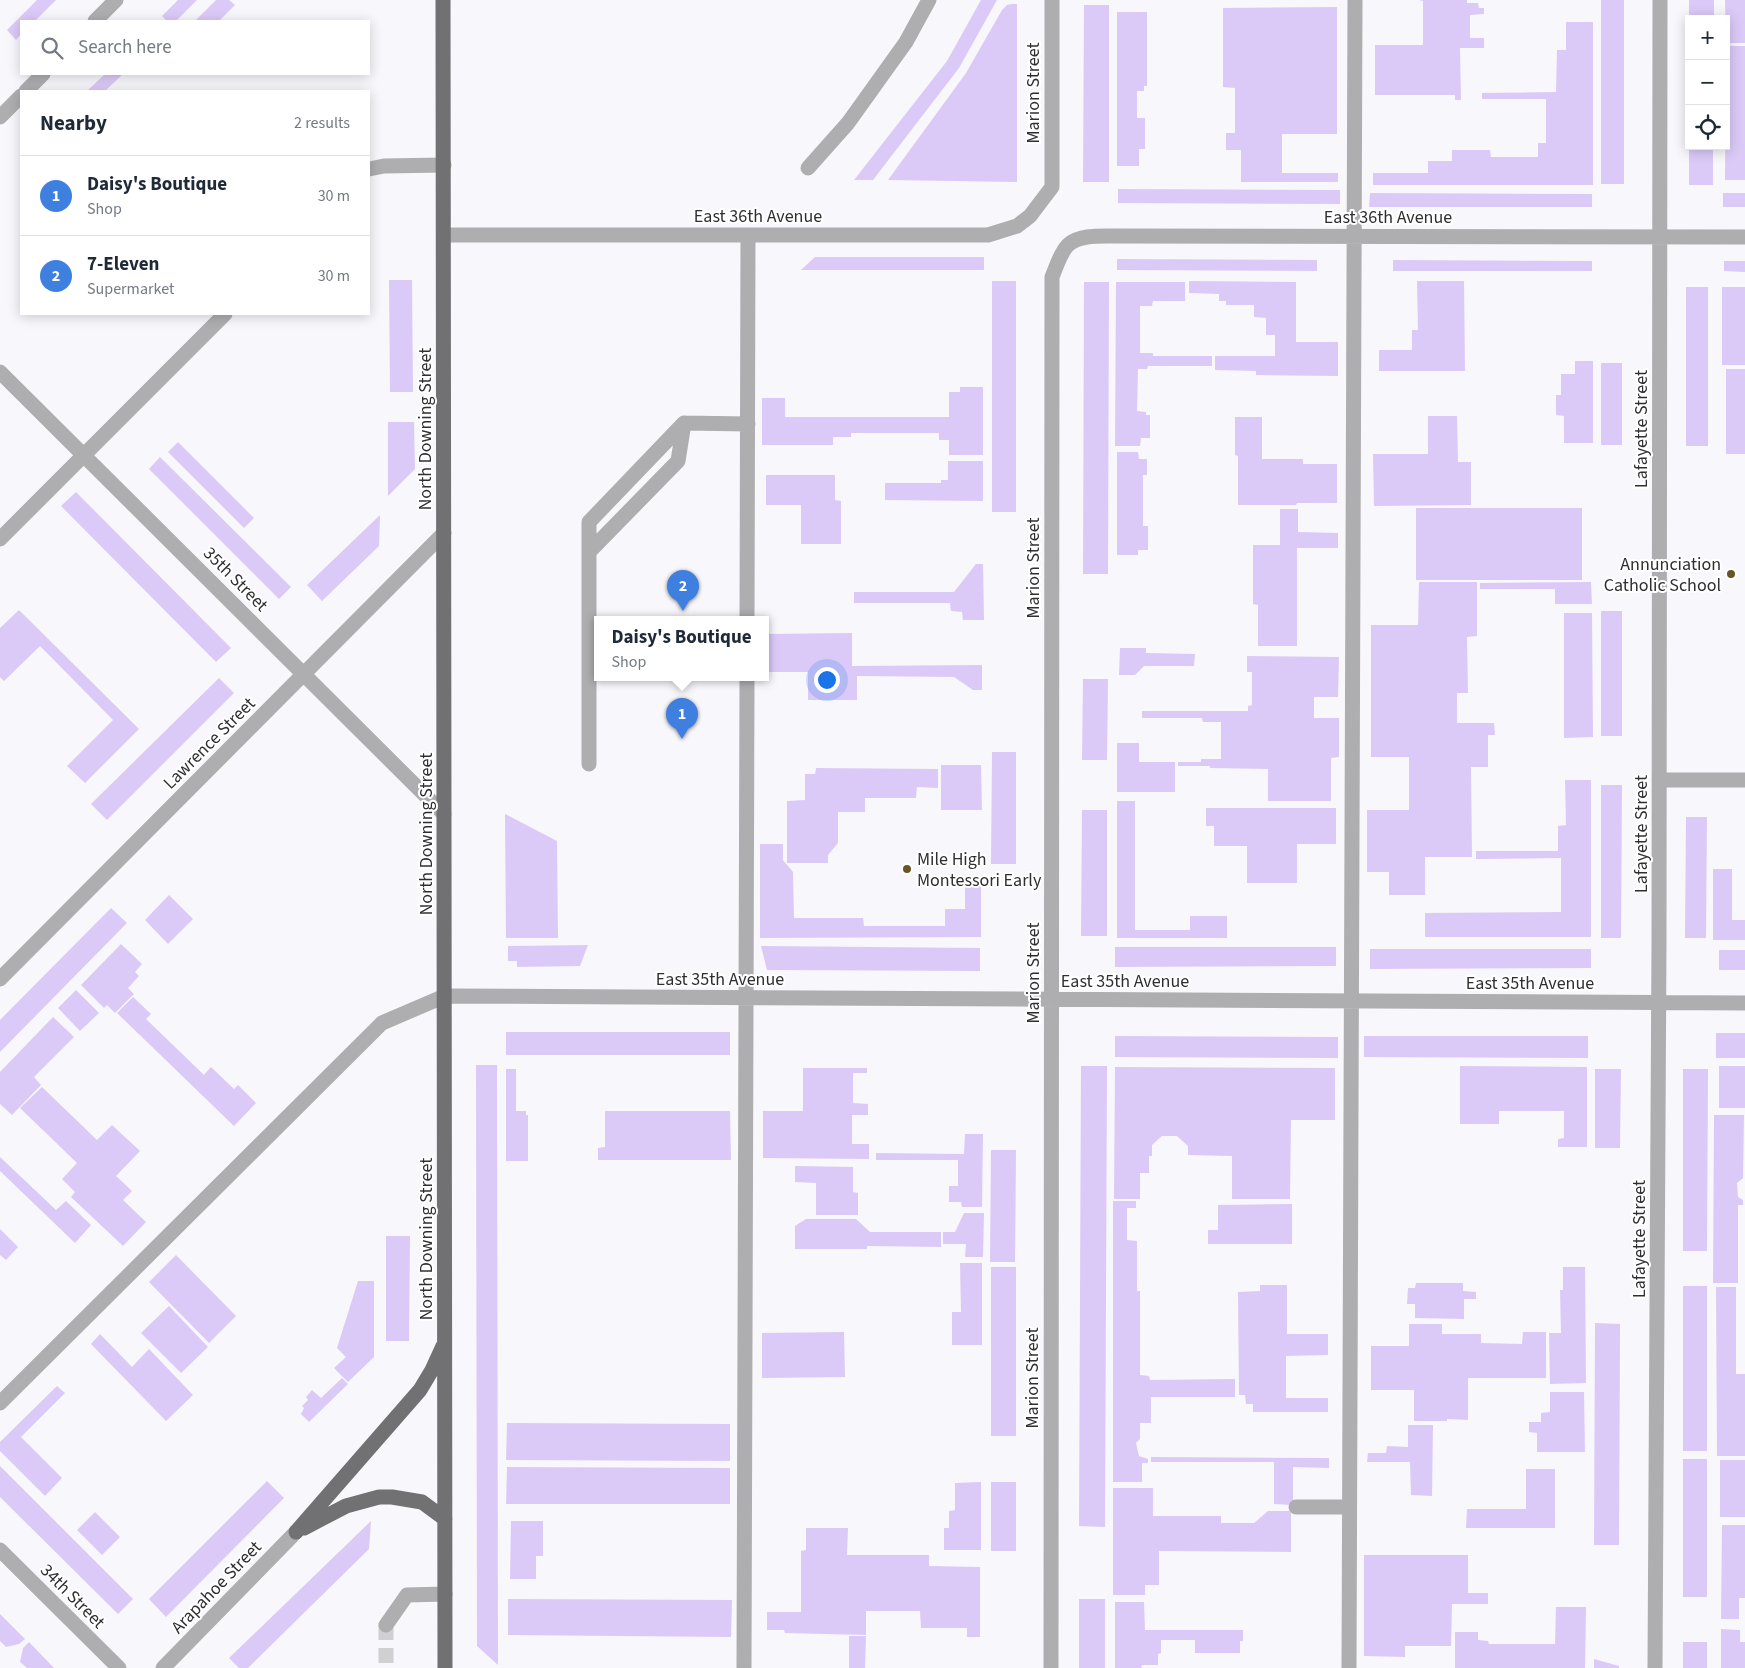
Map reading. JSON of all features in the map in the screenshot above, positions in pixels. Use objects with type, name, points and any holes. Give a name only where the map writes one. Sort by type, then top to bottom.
[{"type":"main road","name":"North Downing Street","points":[[443,0],[445,1668]]},
{"type":"main road","points":[[296,1532],[420,1390],[432,1370],[445,1341]]},
{"type":"main road","points":[[296,1532],[346,1506],[379,1497],[392,1497],[422,1502],[445,1519]]},
{"type":"street","points":[[96,20],[116,0]]},
{"type":"street","points":[[808,168],[848,123],[906,42],[929,0]]},
{"type":"street","name":"Marion Street","points":[[1052,0],[1052,187]]},
{"type":"street","points":[[1349,1668],[1355,0]]},
{"type":"street","name":"Lafayette Street","points":[[1655,1668],[1659,1002],[1660,0]]},
{"type":"street","points":[[27,90],[42,75]]},
{"type":"street","points":[[0,117],[20,97]]},
{"type":"street","points":[[370,169],[384,166],[444,165]]},
{"type":"street","name":"East 36th Avenue","points":[[444,234],[988,235],[1017,226],[1030,216],[1052,187]]},
{"type":"street","points":[[747,616],[748,235]]},
{"type":"street","name":"East 36th Avenue","points":[[1052,277],[1068,245],[1091,236],[1745,237]]},
{"type":"street","name":"Marion Street","points":[[1050,1668],[1052,277]]},
{"type":"street","points":[[0,539],[224,315]]},
{"type":"street","name":"35th Street","points":[[0,372],[444,814]]},
{"type":"street","points":[[589,764],[589,522],[684,423],[748,424]]},
{"type":"street","points":[[589,552],[678,461],[684,423]]},
{"type":"street","name":"Lawrence Street","points":[[0,979],[444,533]]},
{"type":"street","points":[[744,1668],[747,681]]},
{"type":"street","points":[[1659,780],[1745,780]]},
{"type":"street","points":[[0,1403],[382,1023],[445,996]]},
{"type":"street","name":"East 35th Avenue","points":[[445,996],[1745,1003]]},
{"type":"street","points":[[1296,1507],[1349,1507]]},
{"type":"street","name":"Arapahoe Street","points":[[163,1668],[296,1532]]},
{"type":"street","name":"34th Street","points":[[0,1550],[119,1668]]},
{"type":"street","points":[[386,1625],[407,1595],[445,1594]]},
{"type":"shaded area","points":[[37,0],[56,0],[36,20],[20,20],[20,35],[16,40],[7,30]]},
{"type":"shaded area","points":[[178,0],[197,0],[177,20],[166,20],[162,16]]},
{"type":"shaded area","points":[[216,0],[229,0],[235,5],[220,20],[196,20]]},
{"type":"shaded area","points":[[981,0],[997,0],[959,68],[873,180],[854,180],[947,61]]},
{"type":"shaded area","points":[[1419,0],[1467,0],[1467,3],[1478,3],[1479,8],[1484,8],[1484,14],[1470,15],[1470,38],[1484,38],[1484,48],[1460,48],[1461,100],[1455,100],[1455,95],[1375,95],[1375,45],[1423,45],[1423,1]]},
{"type":"shaded area","points":[[1601,0],[1624,0],[1624,184],[1601,184]]},
{"type":"shaded area","points":[[1689,0],[1714,0],[1714,15],[1689,15]]},
{"type":"shaded area","points":[[1725,0],[1745,0],[1745,43],[1730,43],[1730,15],[1725,15]]},
{"type":"shaded area","points":[[1017,4],[1017,182],[888,180],[966,73],[1002,10],[1007,5]]},
{"type":"shaded area","points":[[1084,5],[1109,5],[1109,182],[1083,182]]},
{"type":"shaded area","points":[[1337,7],[1337,134],[1282,134],[1282,173],[1338,173],[1338,182],[1241,182],[1241,150],[1226,150],[1226,133],[1235,133],[1235,88],[1223,87],[1223,8]]},
{"type":"shaded area","points":[[1117,12],[1147,12],[1147,86],[1144,86],[1144,91],[1137,91],[1137,118],[1145,118],[1145,149],[1139,149],[1139,166],[1117,166]]},
{"type":"shaded area","points":[[1566,22],[1593,22],[1593,185],[1373,185],[1373,173],[1428,173],[1428,161],[1452,161],[1452,150],[1490,150],[1491,157],[1538,157],[1538,143],[1546,143],[1546,99],[1482,99],[1482,93],[1556,92],[1557,50],[1566,50]]},
{"type":"shaded area","points":[[1730,46],[1745,46],[1745,180],[1725,180],[1725,150],[1730,150]]},
{"type":"shaded area","points":[[104,75],[122,75],[106,90],[88,90]]},
{"type":"shaded area","points":[[1689,150],[1713,150],[1713,185],[1689,185]]},
{"type":"shaded area","points":[[1118,189],[1340,190],[1340,204],[1118,203]]},
{"type":"shaded area","points":[[1370,193],[1592,194],[1592,207],[1369,207]]},
{"type":"shaded area","points":[[1723,193],[1745,193],[1745,207],[1723,207]]},
{"type":"shaded area","points":[[815,257],[984,257],[984,270],[801,270]]},
{"type":"shaded area","points":[[1117,259],[1317,260],[1317,271],[1117,270]]},
{"type":"shaded area","points":[[1393,260],[1592,261],[1592,271],[1393,271]]},
{"type":"shaded area","points":[[1724,261],[1745,261],[1745,272],[1724,271]]},
{"type":"shaded area","points":[[389,280],[412,280],[413,392],[390,392]]},
{"type":"shaded area","points":[[992,281],[1016,281],[1016,512],[992,512]]},
{"type":"shaded area","points":[[1189,281],[1296,282],[1296,342],[1338,342],[1338,376],[1256,375],[1256,371],[1215,370],[1215,356],[1275,356],[1275,335],[1266,335],[1266,318],[1254,317],[1254,305],[1226,305],[1226,301],[1219,301],[1219,294],[1189,293]]},
{"type":"shaded area","points":[[1417,281],[1464,281],[1465,371],[1379,371],[1379,350],[1412,350],[1412,330],[1418,330]]},
{"type":"shaded area","points":[[1084,282],[1109,282],[1108,574],[1083,574]]},
{"type":"shaded area","points":[[1116,282],[1185,282],[1185,301],[1153,301],[1152,306],[1140,306],[1140,353],[1153,353],[1153,356],[1212,356],[1212,366],[1148,366],[1147,369],[1138,369],[1137,411],[1146,412],[1146,415],[1150,415],[1150,438],[1141,438],[1140,446],[1115,446]]},
{"type":"shaded area","points":[[1686,287],[1708,287],[1708,446],[1686,446]]},
{"type":"shaded area","points":[[1722,287],[1745,287],[1745,365],[1722,365]]},
{"type":"shaded area","points":[[1575,361],[1593,361],[1593,443],[1564,443],[1564,416],[1556,415],[1556,395],[1561,395],[1561,374],[1575,374]]},
{"type":"shaded area","points":[[1601,363],[1622,363],[1622,445],[1601,445]]},
{"type":"shaded area","points":[[1726,369],[1745,369],[1745,454],[1726,454]]},
{"type":"shaded area","points":[[960,387],[983,387],[983,455],[949,455],[949,440],[939,440],[939,433],[851,433],[851,437],[833,437],[833,445],[762,445],[762,398],[785,398],[785,417],[949,417],[949,392],[960,392]]},
{"type":"shaded area","points":[[1428,416],[1457,416],[1458,462],[1471,462],[1471,505],[1374,506],[1373,454],[1428,454]]},
{"type":"shaded area","points":[[1235,417],[1262,417],[1262,459],[1303,459],[1303,464],[1337,464],[1337,503],[1238,505],[1238,456],[1235,455]]},
{"type":"shaded area","points":[[388,422],[414,422],[415,469],[388,496]]},
{"type":"shaded area","points":[[178,442],[254,518],[244,528],[168,452]]},
{"type":"shaded area","points":[[1117,452],[1138,452],[1139,459],[1147,459],[1147,475],[1143,475],[1143,526],[1148,526],[1148,550],[1138,550],[1138,555],[1117,555]]},
{"type":"shaded area","points":[[160,457],[291,587],[279,599],[149,469]]},
{"type":"shaded area","points":[[948,461],[983,461],[983,501],[885,500],[885,483],[941,483],[941,480],[948,480]]},
{"type":"shaded area","points":[[766,475],[835,475],[835,500],[841,501],[841,544],[801,544],[801,505],[766,505]]},
{"type":"shaded area","points":[[76,492],[231,648],[216,662],[61,506]]},
{"type":"shaded area","points":[[1416,508],[1582,508],[1582,580],[1416,580]]},
{"type":"shaded area","points":[[1280,509],[1298,509],[1298,532],[1338,533],[1338,548],[1297,548],[1297,646],[1258,646],[1258,605],[1253,604],[1253,545],[1280,545]]},
{"type":"shaded area","points":[[380,515],[379,546],[322,601],[307,585]]},
{"type":"shaded area","points":[[976,564],[983,564],[984,620],[963,620],[962,612],[951,611],[950,603],[854,603],[854,592],[954,592]]},
{"type":"shaded area","points":[[1419,582],[1477,582],[1477,636],[1467,637],[1468,693],[1457,693],[1457,723],[1494,723],[1495,735],[1488,735],[1488,767],[1471,767],[1472,857],[1425,857],[1425,895],[1389,895],[1389,872],[1367,872],[1367,810],[1409,810],[1409,757],[1371,757],[1371,625],[1418,625]]},
{"type":"shaded area","points":[[1591,582],[1592,604],[1555,604],[1555,589],[1480,589],[1480,583]]},
{"type":"shaded area","points":[[19,610],[139,729],[85,783],[67,766],[113,720],[40,646],[4,681],[0,677],[0,628]]},
{"type":"shaded area","points":[[1601,611],[1622,611],[1622,736],[1601,736]]},
{"type":"shaded area","points":[[1564,613],[1592,613],[1593,737],[1564,738]]},
{"type":"shaded area","points":[[852,633],[852,666],[982,665],[982,690],[973,690],[954,677],[857,676],[857,700],[808,700],[808,672],[769,672],[769,634]]},
{"type":"shaded area","points":[[1120,648],[1146,648],[1146,653],[1195,654],[1194,666],[1144,666],[1135,675],[1119,675]]},
{"type":"shaded area","points":[[1247,656],[1339,657],[1338,697],[1314,697],[1314,718],[1339,718],[1339,757],[1331,758],[1331,801],[1268,801],[1268,769],[1178,766],[1178,762],[1201,762],[1201,759],[1221,759],[1221,722],[1203,722],[1202,718],[1142,718],[1142,711],[1248,711],[1248,706],[1252,705],[1252,672],[1247,672]]},
{"type":"shaded area","points":[[219,678],[234,693],[107,820],[91,804]]},
{"type":"shaded area","points":[[1083,679],[1108,679],[1107,760],[1082,760]]},
{"type":"shaded area","points":[[1117,743],[1139,743],[1139,762],[1175,762],[1175,792],[1117,792]]},
{"type":"shaded area","points":[[992,752],[1016,752],[1016,864],[991,864]]},
{"type":"shaded area","points":[[941,765],[981,765],[982,810],[941,810]]},
{"type":"shaded area","points":[[816,768],[938,769],[938,788],[917,787],[916,798],[865,798],[865,812],[838,812],[838,843],[828,855],[828,863],[787,863],[787,801],[805,800],[805,774],[815,774]]},
{"type":"shaded area","points":[[1565,780],[1591,780],[1591,937],[1425,937],[1425,913],[1561,912],[1561,858],[1476,859],[1476,851],[1558,851],[1558,826],[1566,825]]},
{"type":"shaded area","points":[[1601,785],[1622,785],[1621,938],[1601,938]]},
{"type":"shaded area","points":[[1117,801],[1135,801],[1135,930],[1190,930],[1190,916],[1227,916],[1227,938],[1117,938]]},
{"type":"shaded area","points":[[1206,808],[1336,808],[1336,844],[1297,844],[1297,883],[1247,883],[1247,846],[1214,846],[1214,826],[1206,826]]},
{"type":"shaded area","points":[[1082,810],[1107,810],[1107,936],[1081,936]]},
{"type":"shaded area","points":[[505,814],[557,841],[558,938],[506,938]]},
{"type":"shaded area","points":[[1686,817],[1707,817],[1706,938],[1685,938]]},
{"type":"shaded area","points":[[760,844],[783,844],[783,860],[793,872],[794,918],[863,918],[864,926],[945,926],[945,909],[965,909],[965,884],[981,884],[981,937],[760,938]]},
{"type":"shaded area","points":[[1713,869],[1732,869],[1732,920],[1745,920],[1745,940],[1713,940]]},
{"type":"shaded area","points":[[169,895],[193,919],[168,944],[145,920]]},
{"type":"shaded area","points":[[111,908],[127,923],[0,1052],[0,1020]]},
{"type":"shaded area","points":[[121,944],[142,964],[135,972],[139,976],[128,988],[134,994],[115,1013],[107,1005],[104,1008],[81,985]]},
{"type":"shaded area","points":[[588,945],[580,966],[517,967],[517,961],[508,961],[508,946]]},
{"type":"shaded area","points":[[761,946],[980,948],[980,971],[767,970]]},
{"type":"shaded area","points":[[1115,947],[1336,947],[1336,966],[1115,967]]},
{"type":"shaded area","points":[[1370,949],[1591,949],[1591,968],[1370,969]]},
{"type":"shaded area","points":[[1719,950],[1745,950],[1745,970],[1719,970]]},
{"type":"shaded area","points":[[76,990],[99,1013],[80,1031],[58,1008]]},
{"type":"shaded area","points":[[133,997],[151,1014],[146,1019],[204,1075],[211,1067],[234,1089],[238,1085],[256,1103],[234,1126],[117,1013]]},
{"type":"shaded area","points":[[53,1017],[74,1037],[34,1077],[41,1085],[12,1115],[0,1104],[0,1072]]},
{"type":"shaded area","points":[[506,1032],[730,1032],[730,1055],[506,1055]]},
{"type":"shaded area","points":[[1716,1033],[1745,1033],[1745,1058],[1716,1058]]},
{"type":"shaded area","points":[[1115,1036],[1338,1037],[1338,1058],[1115,1057]]},
{"type":"shaded area","points":[[1364,1036],[1588,1036],[1588,1058],[1364,1057]]},
{"type":"shaded area","points":[[476,1065],[497,1065],[498,1665],[477,1646]]},
{"type":"shaded area","points":[[1081,1066],[1107,1066],[1105,1527],[1079,1526]]},
{"type":"shaded area","points":[[1460,1066],[1587,1067],[1587,1147],[1558,1147],[1558,1139],[1564,1138],[1564,1111],[1499,1111],[1499,1124],[1460,1124]]},
{"type":"shaded area","points":[[1719,1066],[1745,1066],[1745,1108],[1719,1108]]},
{"type":"shaded area","points":[[1115,1067],[1335,1068],[1335,1120],[1291,1120],[1290,1199],[1232,1199],[1232,1156],[1188,1155],[1188,1146],[1177,1136],[1162,1136],[1152,1145],[1152,1156],[1149,1156],[1149,1173],[1140,1173],[1140,1199],[1114,1199]]},
{"type":"shaded area","points":[[803,1068],[867,1068],[867,1073],[853,1073],[853,1103],[868,1104],[868,1115],[852,1115],[852,1144],[869,1144],[869,1159],[763,1158],[763,1111],[803,1111]]},
{"type":"shaded area","points":[[506,1069],[516,1069],[516,1111],[526,1111],[526,1115],[528,1115],[528,1161],[506,1161]]},
{"type":"shaded area","points":[[1595,1069],[1621,1069],[1620,1148],[1595,1148]]},
{"type":"shaded area","points":[[1683,1069],[1708,1069],[1707,1251],[1683,1251]]},
{"type":"shaded area","points":[[42,1087],[97,1140],[112,1125],[140,1151],[116,1176],[132,1191],[123,1200],[146,1222],[123,1246],[71,1197],[75,1192],[62,1179],[77,1163],[20,1108]]},
{"type":"shaded area","points":[[605,1111],[730,1111],[731,1160],[598,1160],[598,1148],[605,1147]]},
{"type":"shaded area","points":[[1714,1115],[1744,1115],[1743,1178],[1737,1183],[1738,1197],[1743,1200],[1743,1205],[1738,1205],[1738,1283],[1713,1283]]},
{"type":"shaded area","points":[[965,1134],[983,1134],[982,1207],[962,1207],[961,1202],[949,1202],[949,1186],[958,1186],[958,1160],[876,1160],[876,1153],[964,1154]]},
{"type":"shaded area","points":[[991,1150],[1016,1150],[1015,1262],[990,1262]]},
{"type":"shaded area","points":[[0,1157],[56,1210],[66,1201],[91,1225],[75,1243],[0,1171]]},
{"type":"shaded area","points":[[795,1166],[853,1167],[853,1192],[858,1193],[858,1215],[816,1215],[816,1183],[795,1182]]},
{"type":"shaded area","points":[[1113,1201],[1136,1201],[1136,1208],[1127,1208],[1127,1240],[1137,1241],[1137,1291],[1140,1291],[1140,1375],[1149,1376],[1150,1380],[1235,1379],[1235,1397],[1151,1397],[1151,1423],[1140,1423],[1140,1439],[1136,1443],[1139,1456],[1148,1459],[1148,1463],[1142,1463],[1142,1482],[1113,1482]]},
{"type":"shaded area","points":[[1292,1204],[1292,1244],[1208,1244],[1208,1230],[1218,1230],[1218,1205]]},
{"type":"shaded area","points":[[964,1213],[984,1213],[983,1257],[965,1257],[966,1244],[943,1244],[943,1232],[955,1232]]},
{"type":"shaded area","points":[[806,1219],[856,1219],[870,1232],[941,1232],[941,1247],[867,1246],[867,1249],[795,1249],[795,1226]]},
{"type":"shaded area","points":[[0,1229],[18,1247],[6,1260],[0,1255]]},
{"type":"shaded area","points":[[386,1236],[410,1236],[409,1341],[386,1341]]},
{"type":"shaded area","points":[[176,1255],[236,1316],[209,1343],[149,1282]]},
{"type":"shaded area","points":[[960,1263],[982,1263],[982,1345],[952,1345],[952,1312],[961,1312]]},
{"type":"shaded area","points":[[991,1267],[1016,1267],[1016,1436],[991,1436]]},
{"type":"shaded area","points":[[1563,1267],[1585,1267],[1586,1383],[1550,1384],[1549,1333],[1561,1333],[1560,1290],[1563,1290]]},
{"type":"shaded area","points":[[358,1281],[374,1281],[374,1357],[348,1382],[334,1368],[346,1357],[337,1348]]},
{"type":"shaded area","points":[[1416,1283],[1463,1283],[1463,1291],[1476,1292],[1476,1299],[1464,1299],[1464,1319],[1415,1318],[1415,1304],[1407,1304],[1408,1288],[1415,1288]]},
{"type":"shaded area","points":[[1260,1285],[1287,1285],[1287,1334],[1328,1334],[1328,1355],[1286,1356],[1286,1398],[1328,1398],[1328,1412],[1253,1412],[1253,1404],[1246,1404],[1245,1395],[1239,1395],[1238,1292],[1260,1291]]},
{"type":"shaded area","points":[[1683,1286],[1707,1286],[1707,1451],[1683,1451]]},
{"type":"shaded area","points":[[1716,1287],[1736,1287],[1736,1374],[1745,1374],[1745,1456],[1717,1456]]},
{"type":"shaded area","points":[[169,1306],[208,1347],[181,1373],[141,1333]]},
{"type":"shaded area","points":[[1595,1323],[1620,1324],[1619,1545],[1594,1545]]},
{"type":"shaded area","points":[[1409,1324],[1442,1324],[1442,1334],[1481,1334],[1481,1343],[1522,1344],[1523,1332],[1546,1332],[1546,1378],[1468,1378],[1468,1420],[1414,1421],[1414,1390],[1371,1390],[1371,1346],[1409,1346]]},
{"type":"shaded area","points":[[844,1332],[845,1377],[762,1378],[762,1333]]},
{"type":"shaded area","points":[[100,1334],[132,1367],[149,1349],[193,1395],[166,1421],[91,1344]]},
{"type":"shaded area","points":[[342,1378],[348,1384],[309,1422],[301,1414],[304,1408],[302,1406],[308,1400],[306,1397],[312,1390],[321,1398]]},
{"type":"shaded area","points":[[57,1386],[65,1393],[21,1437],[62,1478],[45,1496],[0,1451],[0,1442]]},
{"type":"shaded area","points":[[1550,1392],[1584,1392],[1585,1452],[1537,1452],[1537,1433],[1529,1432],[1529,1422],[1541,1422],[1541,1413],[1550,1412]]},
{"type":"shaded area","points":[[507,1423],[730,1424],[730,1461],[506,1460]]},
{"type":"shaded area","points":[[1408,1425],[1433,1425],[1432,1496],[1411,1495],[1410,1462],[1367,1462],[1368,1453],[1386,1453],[1387,1446],[1408,1447]]},
{"type":"shaded area","points":[[1151,1457],[1329,1458],[1329,1468],[1293,1467],[1293,1505],[1274,1504],[1274,1462],[1151,1462]]},
{"type":"shaded area","points":[[1683,1459],[1707,1459],[1707,1597],[1683,1597]]},
{"type":"shaded area","points":[[1720,1460],[1745,1460],[1745,1517],[1720,1517]]},
{"type":"shaded area","points":[[0,1466],[133,1599],[118,1614],[0,1497]]},
{"type":"shaded area","points":[[507,1467],[730,1468],[730,1504],[506,1504]]},
{"type":"shaded area","points":[[1526,1469],[1555,1469],[1555,1528],[1466,1528],[1467,1509],[1526,1509]]},
{"type":"shaded area","points":[[267,1481],[284,1498],[166,1617],[149,1599]]},
{"type":"shaded area","points":[[981,1482],[981,1550],[944,1550],[944,1528],[949,1528],[949,1511],[955,1510],[955,1483]]},
{"type":"shaded area","points":[[991,1482],[1016,1482],[1016,1551],[991,1551]]},
{"type":"shaded area","points":[[1113,1488],[1153,1488],[1153,1516],[1221,1516],[1221,1523],[1254,1523],[1268,1511],[1291,1511],[1291,1552],[1159,1551],[1159,1585],[1145,1585],[1145,1595],[1113,1595]]},
{"type":"shaded area","points":[[95,1512],[120,1537],[102,1555],[77,1530]]},
{"type":"shaded area","points":[[371,1521],[369,1549],[248,1668],[239,1668],[229,1658]]},
{"type":"shaded area","points":[[511,1521],[543,1521],[543,1556],[536,1556],[536,1579],[510,1579]]},
{"type":"shaded area","points":[[1722,1525],[1745,1525],[1745,1598],[1739,1598],[1739,1619],[1721,1619]]},
{"type":"shaded area","points":[[806,1528],[848,1528],[847,1555],[929,1555],[929,1566],[980,1567],[980,1637],[967,1637],[967,1628],[921,1628],[920,1611],[866,1611],[866,1635],[785,1633],[784,1630],[767,1630],[767,1612],[801,1612],[801,1551],[806,1550]]},
{"type":"shaded area","points":[[1364,1555],[1468,1555],[1468,1593],[1488,1593],[1488,1604],[1452,1604],[1451,1646],[1405,1646],[1405,1657],[1364,1656]]},
{"type":"shaded area","points":[[508,1599],[732,1600],[731,1637],[508,1635]]},
{"type":"shaded area","points":[[1079,1599],[1105,1599],[1105,1668],[1079,1668]]},
{"type":"shaded area","points":[[1115,1602],[1144,1602],[1145,1630],[1243,1630],[1243,1641],[1240,1641],[1240,1653],[1195,1653],[1195,1640],[1161,1640],[1161,1653],[1158,1654],[1158,1665],[1142,1665],[1141,1668],[1115,1668]]},
{"type":"shaded area","points":[[1556,1607],[1586,1607],[1585,1668],[1455,1668],[1455,1632],[1478,1632],[1478,1640],[1488,1641],[1489,1644],[1555,1644]]},
{"type":"shaded area","points":[[0,1614],[25,1639],[19,1644],[6,1647],[0,1641]]},
{"type":"shaded area","points":[[1721,1629],[1740,1630],[1740,1642],[1745,1642],[1745,1668],[1721,1668]]},
{"type":"shaded area","points":[[849,1636],[866,1636],[865,1668],[849,1668]]},
{"type":"shaded area","points":[[29,1642],[54,1668],[27,1668],[20,1662],[23,1648]]},
{"type":"shaded area","points":[[1683,1642],[1707,1642],[1707,1668],[1683,1668]]},
{"type":"shaded area","points":[[1594,1659],[1619,1666],[1619,1668],[1594,1668]]},
{"type":"tunnel","points":[[386,1625],[386,1668]]},
{"type":"place","name":"Annunciation Catholic School","points":[[1731,574]]},
{"type":"place","name":"7-Eleven","points":[[683,611]]},
{"type":"place","name":"Daisy's Boutique","points":[[682,739]]},
{"type":"place","name":"Mile High Montessori Early","points":[[907,869]]}]
